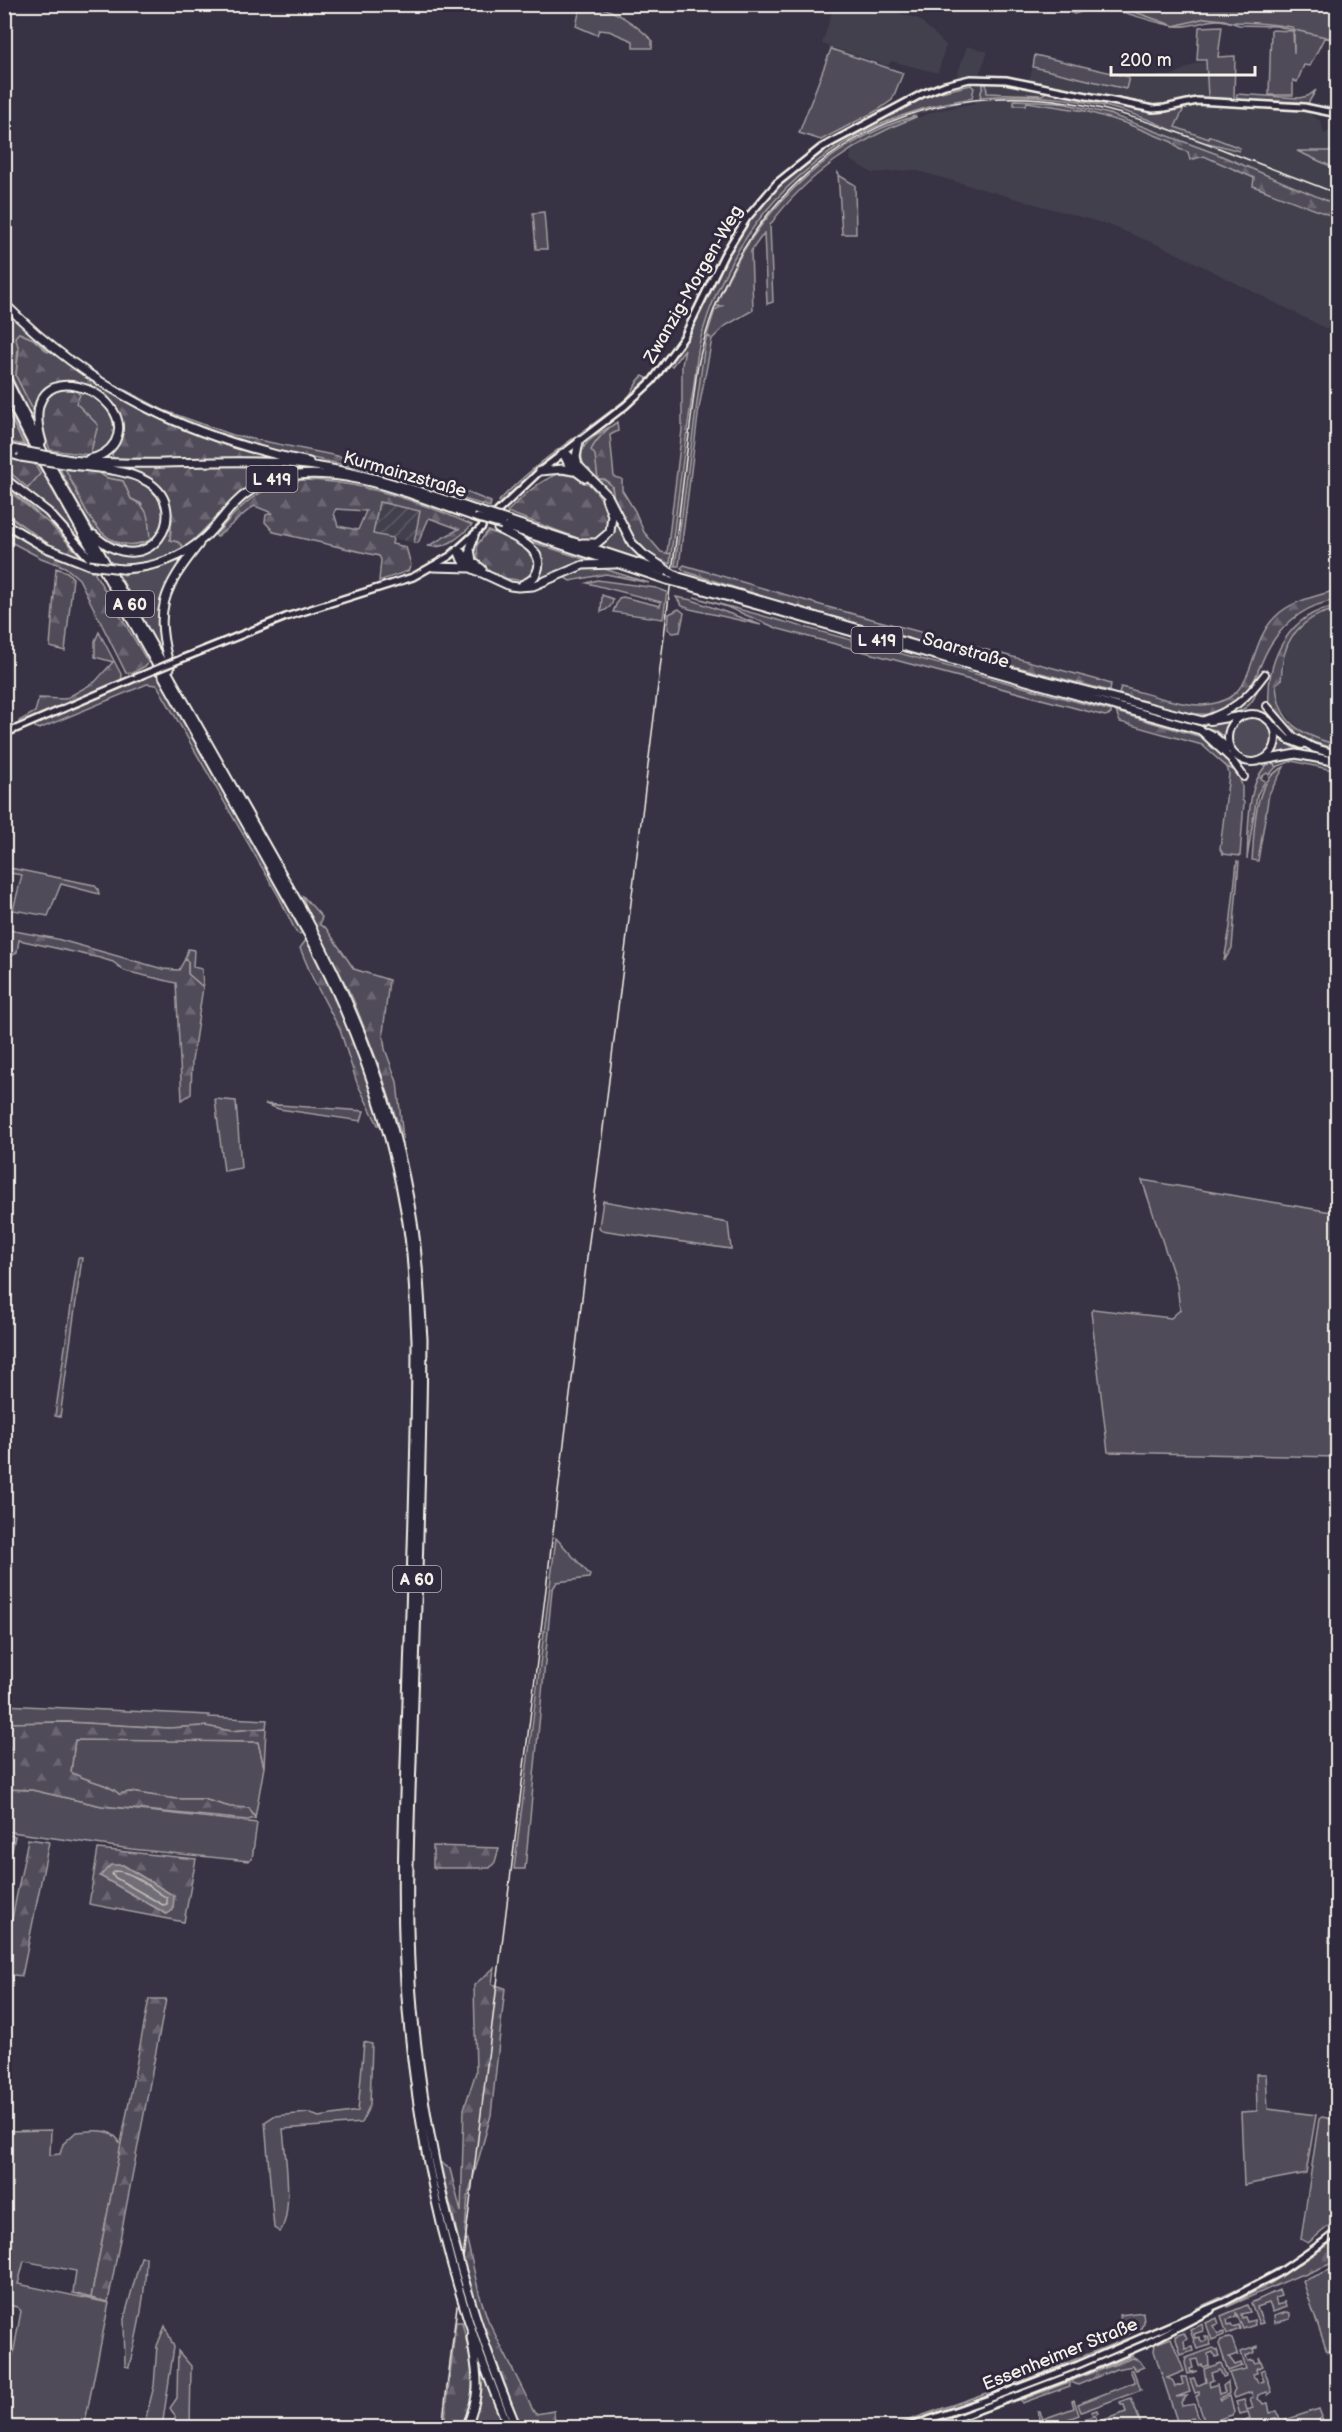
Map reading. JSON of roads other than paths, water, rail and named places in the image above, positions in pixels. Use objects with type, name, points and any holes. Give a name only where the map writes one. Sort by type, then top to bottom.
[{"type":"highway","points":[[4,303],[27,326],[68,360],[146,409],[220,440],[343,470]]},
{"type":"highway","name":"A 60","points":[[4,374],[47,459],[173,679],[305,915],[344,990],[382,1089],[403,1169],[418,1257],[423,1339],[408,1893],[413,2010],[425,2106],[444,2201],[480,2330],[516,2427]]},
{"type":"highway","points":[[47,459],[38,422],[39,407],[41,400],[51,389],[65,384],[88,389],[110,405],[117,416],[119,428],[116,441],[107,452],[95,458],[73,462]]},
{"type":"highway","name":"A 60","points":[[4,389],[33,446],[295,909],[338,993],[370,1073],[397,1171],[410,1245],[416,1340],[402,1893],[404,1972],[415,2078],[426,2152],[445,2237],[467,2316],[509,2427]]},
{"type":"highway","points":[[567,541],[597,543],[608,535],[612,525],[611,509],[604,496],[577,469],[576,457],[579,441]]},
{"type":"highway","name":"Kurmainzstraße","points":[[4,447],[19,453],[73,462],[253,461],[343,470],[396,483],[502,525],[615,564]]},
{"type":"highway","points":[[4,452],[19,453]]},
{"type":"highway","points":[[563,453],[567,463],[608,496],[633,543],[668,575]]},
{"type":"highway","points":[[73,462],[143,480],[160,494],[166,507],[166,522],[160,536],[150,547],[136,552],[114,550],[87,529]]},
{"type":"highway","points":[[540,471],[577,469]]},
{"type":"highway","name":"Kurmainzstraße","points":[[5,523],[44,547],[89,565],[122,569],[145,567],[163,562],[184,551],[206,536],[248,492],[272,479],[298,473],[325,473],[358,480],[475,515]]},
{"type":"highway","points":[[4,478],[48,512],[107,577]]},
{"type":"highway","points":[[434,567],[471,564],[513,583],[524,584],[534,577],[539,564],[534,552],[502,525],[475,515]]},
{"type":"highway","name":"Kurmainzstraße","points":[[502,525],[567,541],[679,580]]},
{"type":"highway","points":[[173,679],[162,636],[163,604],[175,576],[206,536]]},
{"type":"highway","points":[[471,564],[470,549],[474,536]]},
{"type":"highway","points":[[458,550],[471,564],[510,586],[518,587],[533,586],[583,565],[615,564]]},
{"type":"highway","name":"L 419","points":[[615,564],[668,575]]},
{"type":"highway","name":"Saarstraße","points":[[679,580],[960,658],[1200,730]]},
{"type":"highway","name":"Saarstraße","points":[[1114,703],[1202,721]]},
{"type":"highway","name":"L 419","points":[[1314,748],[1338,755]]},
{"type":"highway","name":"L 419","points":[[1263,760],[1296,754],[1338,762]]},
{"type":"highway","points":[[466,2427],[476,2404],[479,2383],[467,2316]]},
{"type":"main road","name":"Zwanzig-Morgen-Weg","points":[[497,512],[540,471],[625,406],[661,370],[684,337],[734,236],[777,183],[821,148],[905,102],[945,85],[982,78],[1012,81],[1153,109],[1197,100],[1305,107],[1338,114]]},
{"type":"main road","points":[[4,734],[250,629],[402,581],[434,567],[458,550],[482,527]]},
{"type":"main road","points":[[1202,721],[1229,711],[1240,704],[1265,674]]},
{"type":"main road","points":[[1267,706],[1294,737],[1314,748]]},
{"type":"main road","name":"L 419","points":[[1242,716],[1258,715],[1291,741],[1314,748]]},
{"type":"main road","points":[[1233,753],[1228,734],[1233,724],[1242,716]]},
{"type":"main road","name":"Saarstraße","points":[[1202,721],[1242,716]]},
{"type":"main road","points":[[1263,760],[1271,753],[1275,742],[1271,724]]},
{"type":"main road","points":[[1200,730],[1231,759],[1244,777]]},
{"type":"main road","name":"Saarstraße","points":[[1200,730],[1214,735],[1233,753]]},
{"type":"main road","name":"L 419","points":[[1233,753],[1249,762],[1263,760]]},
{"type":"main road","name":"Essenheimer Straße","points":[[905,2427],[989,2399],[1078,2365],[1224,2302],[1280,2273],[1338,2232]]},
{"type":"main road","name":"Essenheimer Straße","points":[[931,2427],[1097,2365],[1198,2319],[1224,2302]]},
{"type":"water","points":[[111,1865],[123,1865],[174,1896],[173,1910],[167,1914],[100,1876]]},
{"type":"waterway","points":[[1055,4],[1069,11],[1078,11],[1097,4]]},
{"type":"waterway","points":[[1113,4],[1174,26],[1205,18],[1224,20],[1239,25],[1276,26],[1326,37],[1338,42]]},
{"type":"railway","points":[[463,2259],[697,370],[715,306],[744,249],[781,199],[826,158],[878,127],[936,107],[1000,98],[1087,105],[1163,127],[1338,194]]},
{"type":"railway","points":[[442,2428],[457,2306]]}]
